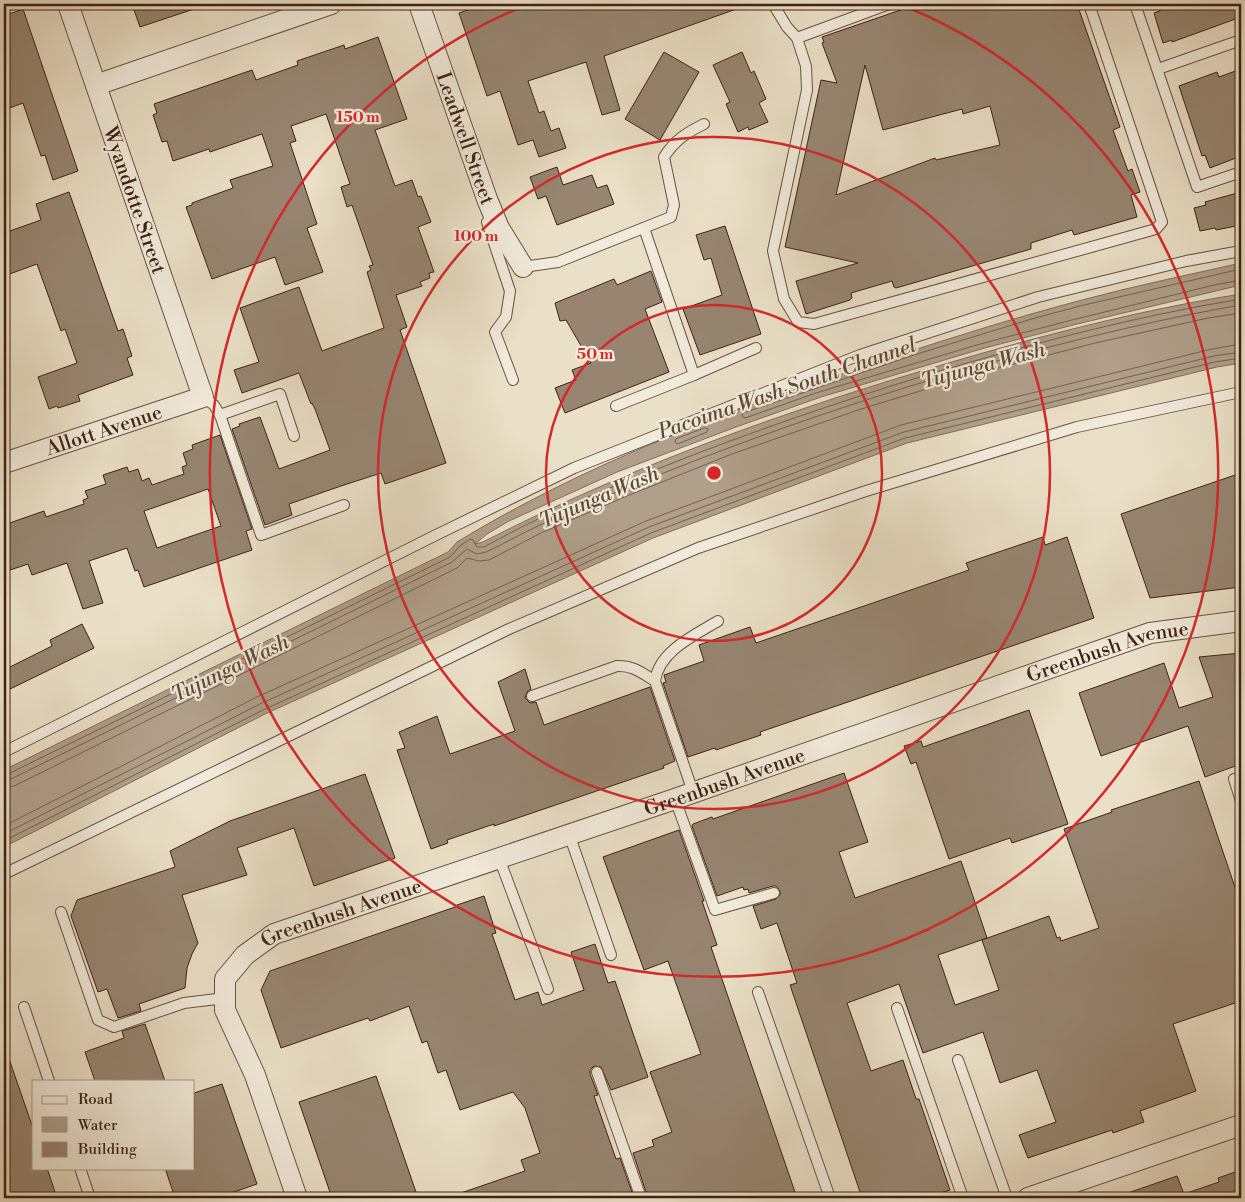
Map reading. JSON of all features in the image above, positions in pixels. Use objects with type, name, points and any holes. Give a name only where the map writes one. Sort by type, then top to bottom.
[{"type":"street","name":"Wyandotte Street","points":[[68,4],[203,397]]},
{"type":"street","points":[[96,85],[331,4]]},
{"type":"street","name":"Leadwell Street","points":[[419,4],[487,199],[499,228],[523,267]]},
{"type":"street","name":"Allott Avenue","points":[[4,463],[203,397]]},
{"type":"street","name":"Greenbush Avenue","points":[[225,989],[245,955],[274,934],[684,795],[1150,633],[1241,621]]},
{"type":"street","points":[[225,989],[225,1010],[255,1075],[297,1198]]},
{"type":"street","points":[[1028,1198],[1241,1125]]},
{"type":"lane","points":[[774,4],[786,27],[797,38],[806,66],[807,90],[773,251],[784,299],[798,322],[814,324],[1156,229],[1162,222],[1089,4]]},
{"type":"lane","points":[[797,38],[889,4]]},
{"type":"lane","points":[[1135,4],[1197,187],[1241,172]]},
{"type":"lane","points":[[1158,69],[1241,40]]},
{"type":"lane","points":[[523,267],[558,262],[671,218],[674,205],[664,157],[683,135],[704,124]]},
{"type":"lane","points":[[487,199],[484,214],[510,291],[506,317],[495,332],[513,380]]},
{"type":"lane","points":[[644,228],[694,376]]},
{"type":"lane","points":[[4,752],[434,536],[574,468],[869,352],[1038,297],[1186,261],[1241,251]]},
{"type":"lane","points":[[616,406],[694,376],[756,348]]},
{"type":"lane","points":[[4,874],[509,629],[698,548],[866,491],[1077,427],[1241,392]]},
{"type":"lane","points":[[220,415],[280,394],[294,436]]},
{"type":"lane","points":[[203,397],[214,405],[220,415],[261,535],[344,505]]},
{"type":"lane","points":[[718,621],[690,638],[669,654],[659,668],[656,681],[715,910],[774,893]]},
{"type":"lane","points":[[532,696],[617,666],[637,668],[656,681]]},
{"type":"lane","points":[[1234,779],[1241,801]]},
{"type":"lane","points":[[569,834],[611,955]]},
{"type":"lane","points":[[499,858],[548,989]]},
{"type":"lane","points":[[61,912],[98,1020],[114,1027],[225,989]]},
{"type":"lane","points":[[758,992],[830,1198]]},
{"type":"lane","points":[[24,1007],[49,1080]]},
{"type":"lane","points":[[897,1008],[963,1198]]},
{"type":"lane","points":[[958,1060],[1007,1198]]},
{"type":"lane","points":[[597,1072],[641,1198]]},
{"type":"lane","points":[[81,1170],[90,1198]]},
{"type":"water","name":"Tujunga Wash","points":[[1241,263],[1241,285],[981,349],[821,397],[617,472],[509,521],[487,534],[475,544],[483,542],[590,491],[756,425],[868,387],[1042,337],[1121,317],[1241,294],[1241,363],[1217,367],[907,443],[653,538],[265,714],[4,847],[4,770],[448,552],[457,542],[553,489],[702,423],[805,386],[941,341],[1102,295]]},
{"type":"building","points":[[132,4],[200,4],[200,7],[140,27]]},
{"type":"building","points":[[486,4],[742,4],[742,7],[604,56],[620,110],[602,115],[586,62],[528,81],[539,113],[544,111],[551,131],[559,128],[566,148],[539,157],[533,140],[518,145],[500,91],[487,96],[459,13]]},
{"type":"building","points":[[918,4],[1077,4],[1120,127],[1113,130],[1128,171],[1132,169],[1140,192],[1131,195],[1137,217],[1074,235],[1072,230],[1031,243],[1031,249],[896,288],[892,281],[851,293],[852,298],[850,300],[806,314],[796,281],[858,263],[785,247],[821,80],[837,83],[822,43],[824,42],[822,37]],"holes":[[[865,65],[883,130],[962,109],[963,114],[990,106],[1000,145],[936,160],[935,158],[836,195]]]},
{"type":"building","points":[[1158,4],[1241,4],[1241,17],[1172,42],[1172,40],[1163,43],[1154,13],[1160,11]]},
{"type":"building","points":[[23,9],[78,171],[53,180],[45,155],[41,156],[23,103],[4,110],[4,16]]},
{"type":"building","points":[[378,37],[407,119],[375,130],[395,186],[412,180],[418,197],[421,196],[431,222],[418,227],[434,272],[429,273],[430,278],[420,282],[422,286],[396,295],[407,327],[400,330],[446,463],[385,484],[381,473],[341,486],[289,504],[292,515],[265,525],[232,429],[240,426],[239,424],[260,417],[279,469],[330,450],[299,373],[242,393],[234,370],[259,362],[240,308],[299,287],[322,351],[384,328],[367,272],[371,270],[369,266],[373,265],[352,205],[347,207],[341,187],[350,184],[326,114],[291,126],[296,141],[290,143],[317,224],[307,228],[323,272],[285,285],[275,257],[212,279],[186,207],[233,188],[230,180],[273,166],[262,134],[210,152],[209,149],[173,161],[167,141],[162,142],[153,115],[157,113],[154,104],[252,70],[256,80],[298,65],[297,61],[344,45],[345,49]]},
{"type":"building","points":[[664,52],[699,72],[660,140],[625,119]]},
{"type":"building","points":[[742,52],[751,73],[754,71],[766,99],[759,103],[768,122],[749,130],[748,127],[738,132],[726,104],[730,102],[713,65]]},
{"type":"building","points":[[1241,69],[1241,156],[1210,168],[1205,155],[1202,156],[1179,86],[1217,72],[1219,77]]},
{"type":"building","points":[[557,167],[563,185],[592,175],[597,188],[607,185],[614,204],[557,225],[546,196],[538,199],[530,177]]},
{"type":"building","points":[[69,192],[118,331],[123,329],[132,356],[127,358],[133,375],[78,395],[80,401],[49,409],[38,377],[77,363],[65,329],[61,331],[37,264],[4,276],[4,233],[41,220],[36,204]]},
{"type":"building","points":[[1241,192],[1241,225],[1200,231],[1194,208],[1206,205],[1205,202]]},
{"type":"building","points":[[725,226],[761,334],[700,355],[683,309],[722,295],[711,258],[704,260],[696,235]]},
{"type":"building","points":[[651,271],[662,302],[645,309],[669,372],[565,413],[555,388],[576,380],[572,370],[591,363],[566,320],[560,321],[555,303],[614,279],[617,285]]},
{"type":"building","points":[[220,435],[252,529],[246,531],[252,550],[144,587],[138,570],[135,571],[127,548],[89,561],[103,603],[83,609],[67,563],[32,575],[28,564],[4,572],[4,525],[44,511],[46,517],[84,504],[83,500],[88,498],[85,491],[106,484],[103,475],[127,467],[129,472],[138,469],[142,481],[149,478],[152,485],[184,474],[182,467],[187,465],[183,453],[193,449],[192,445]],"holes":[[[208,489],[221,526],[157,548],[144,511]]]},
{"type":"building","points":[[1241,473],[1241,587],[1150,598],[1121,514]]},
{"type":"building","points":[[1043,537],[1045,545],[1067,537],[1094,618],[760,732],[761,735],[688,757],[663,683],[666,682],[664,675],[704,661],[699,645],[750,627],[756,643],[969,570],[966,563]]},
{"type":"building","points":[[82,624],[94,648],[4,692],[4,670],[52,646],[50,640]]},
{"type":"building","points":[[1241,653],[1241,764],[1205,777],[1188,726],[1101,756],[1079,693],[1164,663],[1179,708],[1213,697],[1199,657]]},
{"type":"building","points":[[525,669],[531,689],[527,692],[525,698],[530,703],[536,702],[544,725],[650,687],[675,761],[663,766],[664,768],[494,826],[494,824],[447,840],[448,843],[431,849],[397,750],[405,748],[399,732],[437,716],[450,754],[515,731],[498,682]]},
{"type":"building","points":[[1029,710],[1068,824],[1012,843],[1010,838],[949,859],[916,762],[911,764],[904,746],[921,741],[923,747]]},
{"type":"building","points":[[844,773],[868,842],[839,852],[855,898],[961,861],[987,938],[938,955],[955,1005],[999,990],[982,940],[1049,916],[1057,938],[1060,937],[1061,941],[1099,928],[1064,829],[1112,812],[1111,810],[1199,781],[1241,905],[1241,1001],[1173,1024],[1196,1091],[1140,1111],[1144,1122],[1113,1133],[1112,1130],[1028,1158],[1019,1135],[1056,1122],[1037,1070],[1000,1083],[983,1032],[923,1053],[899,984],[847,1003],[871,1071],[903,1060],[916,1099],[919,1099],[950,1190],[925,1198],[862,1198],[790,985],[797,983],[777,923],[761,929],[753,906],[776,899],[780,895],[780,891],[776,886],[773,886],[749,893],[748,889],[744,890],[743,887],[717,896],[692,826],[712,817],[713,819]]},
{"type":"building","points":[[365,774],[395,858],[314,886],[294,828],[237,848],[247,875],[182,895],[198,943],[187,968],[185,988],[139,1004],[141,1011],[118,1018],[107,989],[98,992],[71,916],[77,900],[175,867],[170,851],[230,821]]},
{"type":"building","points":[[679,830],[717,945],[711,947],[797,1198],[648,1198],[633,1153],[654,1146],[652,1140],[672,1132],[650,1072],[701,1054],[668,961],[644,970],[603,857]]},
{"type":"building","points":[[484,896],[496,933],[492,934],[515,1000],[538,992],[542,1005],[584,990],[571,952],[595,944],[608,983],[615,981],[648,1077],[611,1090],[601,1067],[594,1066],[590,1070],[590,1074],[598,1095],[594,1096],[616,1159],[620,1158],[634,1198],[455,1198],[455,1195],[525,1171],[521,1160],[540,1153],[525,1108],[513,1092],[460,1110],[446,1070],[438,1073],[427,1041],[422,1043],[409,1006],[370,1021],[368,1018],[281,1048],[261,990],[270,971]]},
{"type":"building","points":[[145,1024],[165,1080],[95,1080],[85,1052],[124,1038],[122,1031]]},
{"type":"building","points":[[7,1053],[32,1125],[32,1170],[48,1170],[57,1198],[4,1198],[4,1054]]},
{"type":"building","points":[[376,1076],[418,1198],[332,1198],[299,1102]]},
{"type":"building","points":[[222,1084],[257,1184],[217,1198],[175,1198],[166,1170],[195,1170],[195,1093]]},
{"type":"building","points":[[1241,1170],[1241,1198],[1123,1198],[1122,1195],[1177,1176],[1184,1194],[1219,1182],[1218,1178]]},
{"type":"water label","name":"Pacoima Wash South Channel","points":[[787,388]]}]
